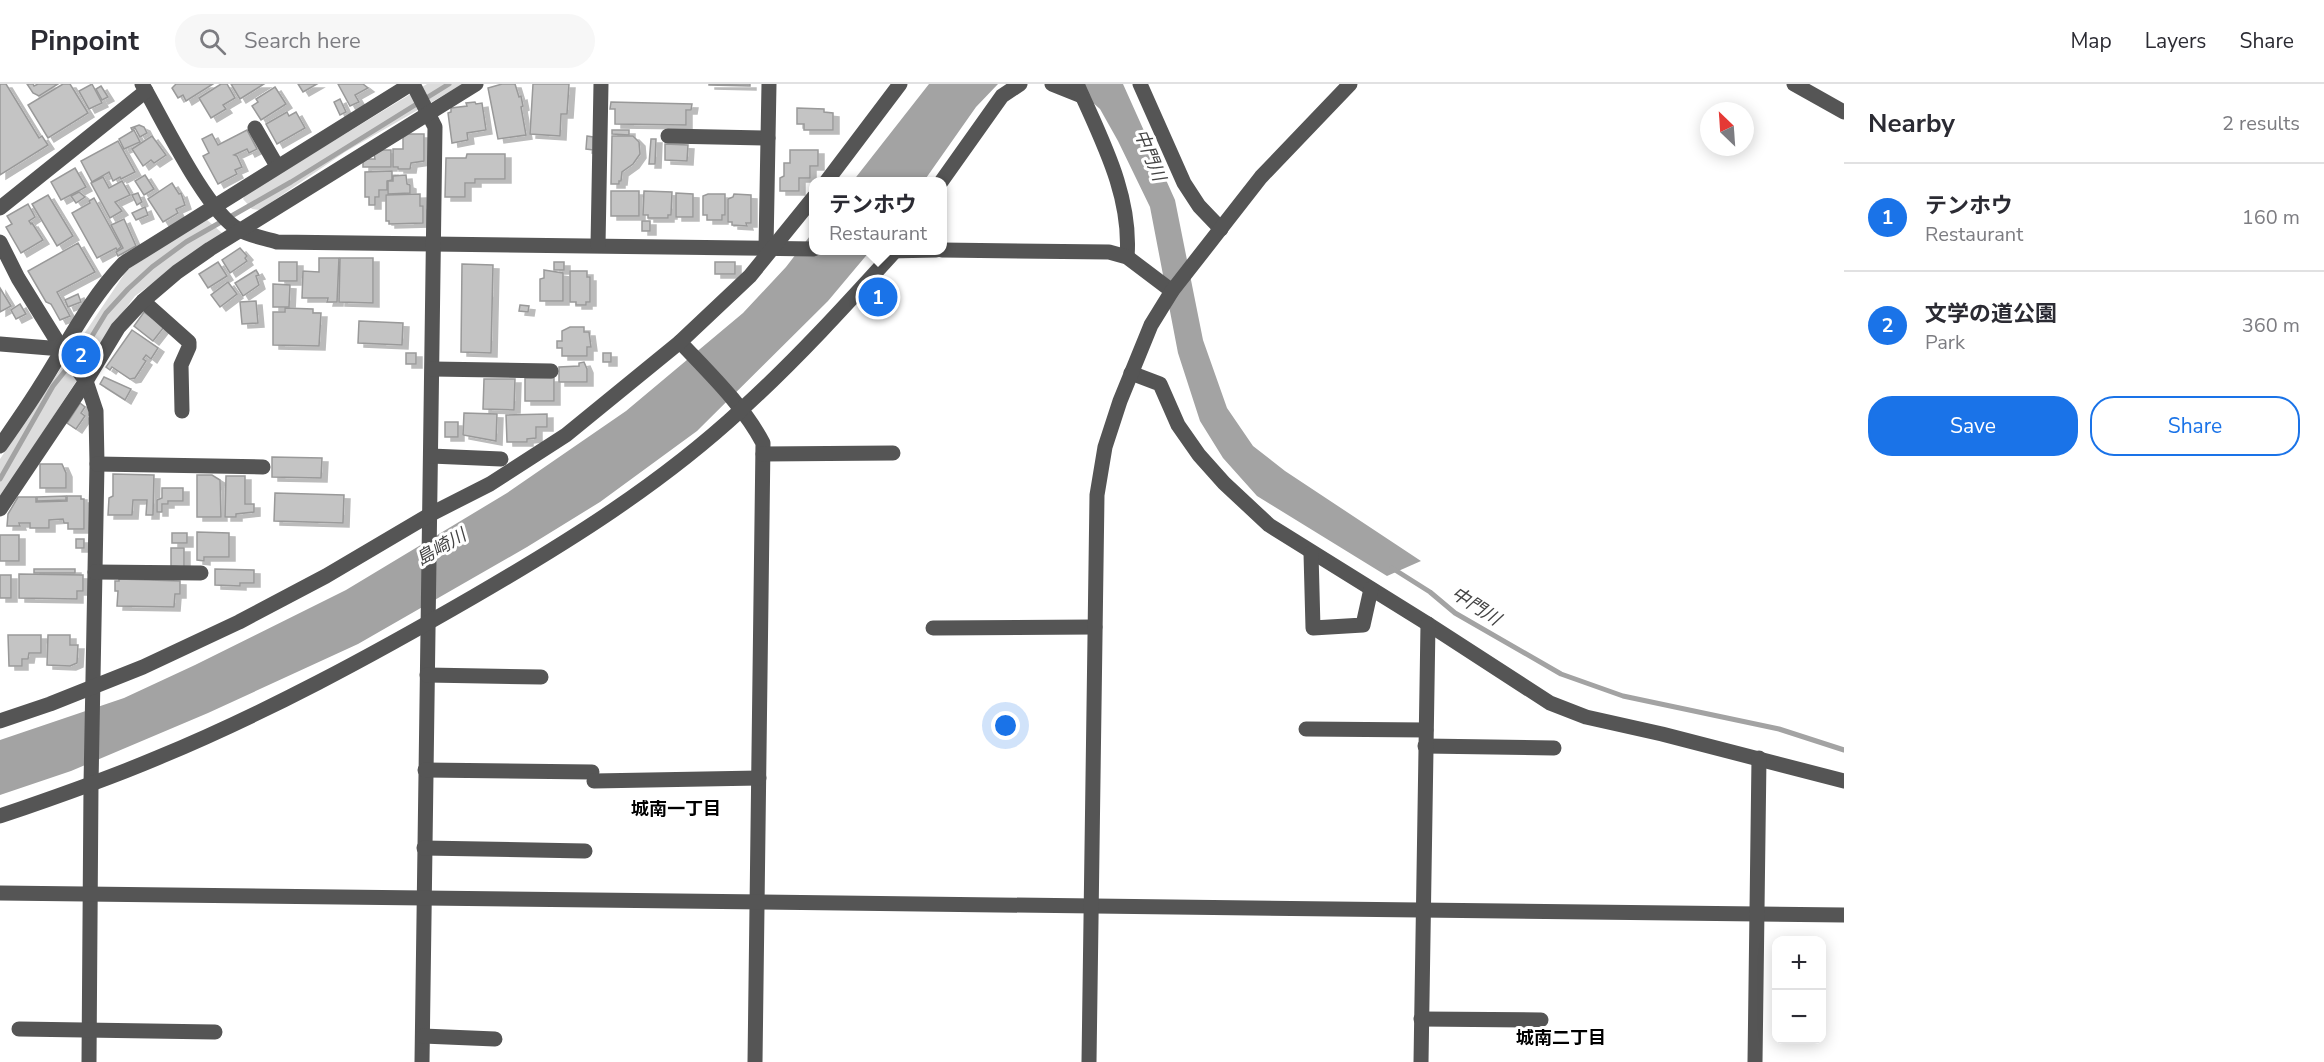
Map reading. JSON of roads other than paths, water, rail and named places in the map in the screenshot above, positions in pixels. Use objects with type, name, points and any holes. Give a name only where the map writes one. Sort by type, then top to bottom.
[{"type":"street","points":[[0,446],[113,274],[124,263],[217,209],[277,166],[412,84],[435,127],[422,1062]]},
{"type":"street","points":[[0,509],[118,328],[143,301],[236,228],[476,84]]},
{"type":"street","points":[[598,245],[600,84]]},
{"type":"street","points":[[769,84],[770,247]]},
{"type":"street","points":[[830,177],[900,84]]},
{"type":"street","points":[[945,177],[1002,96],[1020,84]]},
{"type":"street","points":[[1052,84],[1080,90],[1109,155],[1129,238],[1127,257]]},
{"type":"street","points":[[1140,84],[1184,183],[1198,206],[1221,228]]},
{"type":"street","points":[[1089,1062],[1097,495],[1105,447],[1131,373],[1152,325],[1172,291],[1262,177],[1350,84]]},
{"type":"street","points":[[1794,84],[1844,112]]},
{"type":"street","points":[[0,208],[144,88],[205,195],[217,209],[236,228],[277,242],[809,249]]},
{"type":"street","points":[[255,128],[277,166]]},
{"type":"street","points":[[668,136],[768,138]]},
{"type":"street","points":[[0,721],[94,691],[239,622],[430,520],[490,484],[566,435],[683,346],[750,276],[770,247],[809,203]]},
{"type":"street","points":[[0,242],[18,278],[64,351],[84,378],[96,411],[89,1062]]},
{"type":"street","points":[[947,250],[1109,252],[1127,257],[1172,291]]},
{"type":"street","points":[[0,816],[160,757],[318,682],[595,524],[660,477],[801,352],[892,255]]},
{"type":"street","points":[[143,301],[189,342],[182,365],[182,411]]},
{"type":"street","points":[[0,344],[64,351]]},
{"type":"street","points":[[683,346],[755,427],[763,443],[755,1062]]},
{"type":"street","points":[[433,369],[551,371]]},
{"type":"street","points":[[1131,373],[1160,384],[1178,425],[1205,462],[1269,525],[1550,703],[1586,717],[1759,758],[1844,781]]},
{"type":"street","points":[[763,454],[893,453]]},
{"type":"street","points":[[431,456],[501,459]]},
{"type":"street","points":[[97,464],[263,467]]},
{"type":"street","points":[[1311,553],[1313,627],[1363,625],[1371,589]]},
{"type":"street","points":[[95,572],[201,573]]},
{"type":"street","points":[[1421,1062],[1428,624]]},
{"type":"street","points":[[933,628],[1095,627]]},
{"type":"street","points":[[427,675],[541,677]]},
{"type":"street","points":[[1306,729],[1426,730]]},
{"type":"street","points":[[1425,746],[1554,747]]},
{"type":"street","points":[[1755,1062],[1759,758]]},
{"type":"street","points":[[425,770],[593,777],[759,778]]},
{"type":"street","points":[[424,848],[585,851]]},
{"type":"street","points":[[0,893],[1092,907],[1757,912],[1844,915]]},
{"type":"street","points":[[1421,1019],[1541,1020]]},
{"type":"street","points":[[20,1029],[215,1032]]},
{"type":"street","points":[[423,1036],[495,1039]]},
{"type":"water","points":[[929,84],[998,84],[976,107],[927,177],[856,177]]},
{"type":"water","points":[[1072,84],[1123,84],[1175,200],[1203,340],[1227,408],[1253,446],[1285,471],[1421,561],[1387,576],[1257,496],[1223,458],[1200,421],[1178,353],[1150,207],[1100,109]]},
{"type":"water","name":"島崎川","points":[[809,237],[809,255],[867,255],[828,301],[697,431],[600,502],[527,547],[358,644],[208,713],[71,771],[0,795],[0,740],[124,698],[346,590],[507,493],[626,411],[743,313],[786,267]]},
{"type":"waterway","points":[[0,479],[53,386],[89,341],[106,313],[152,267],[186,242],[291,182],[449,84]]},
{"type":"waterway","name":"中門川","points":[[1392,568],[1430,592],[1455,613],[1561,674],[1623,696],[1779,729],[1844,750]]},
{"type":"place","name":"テンホウ","points":[[878,297]]},
{"type":"place","name":"文学の道公園","points":[[81,355]]},
{"type":"district","name":"城南一丁目","points":[[676,809]]},
{"type":"district","name":"城南二丁目","points":[[1561,1038]]}]
